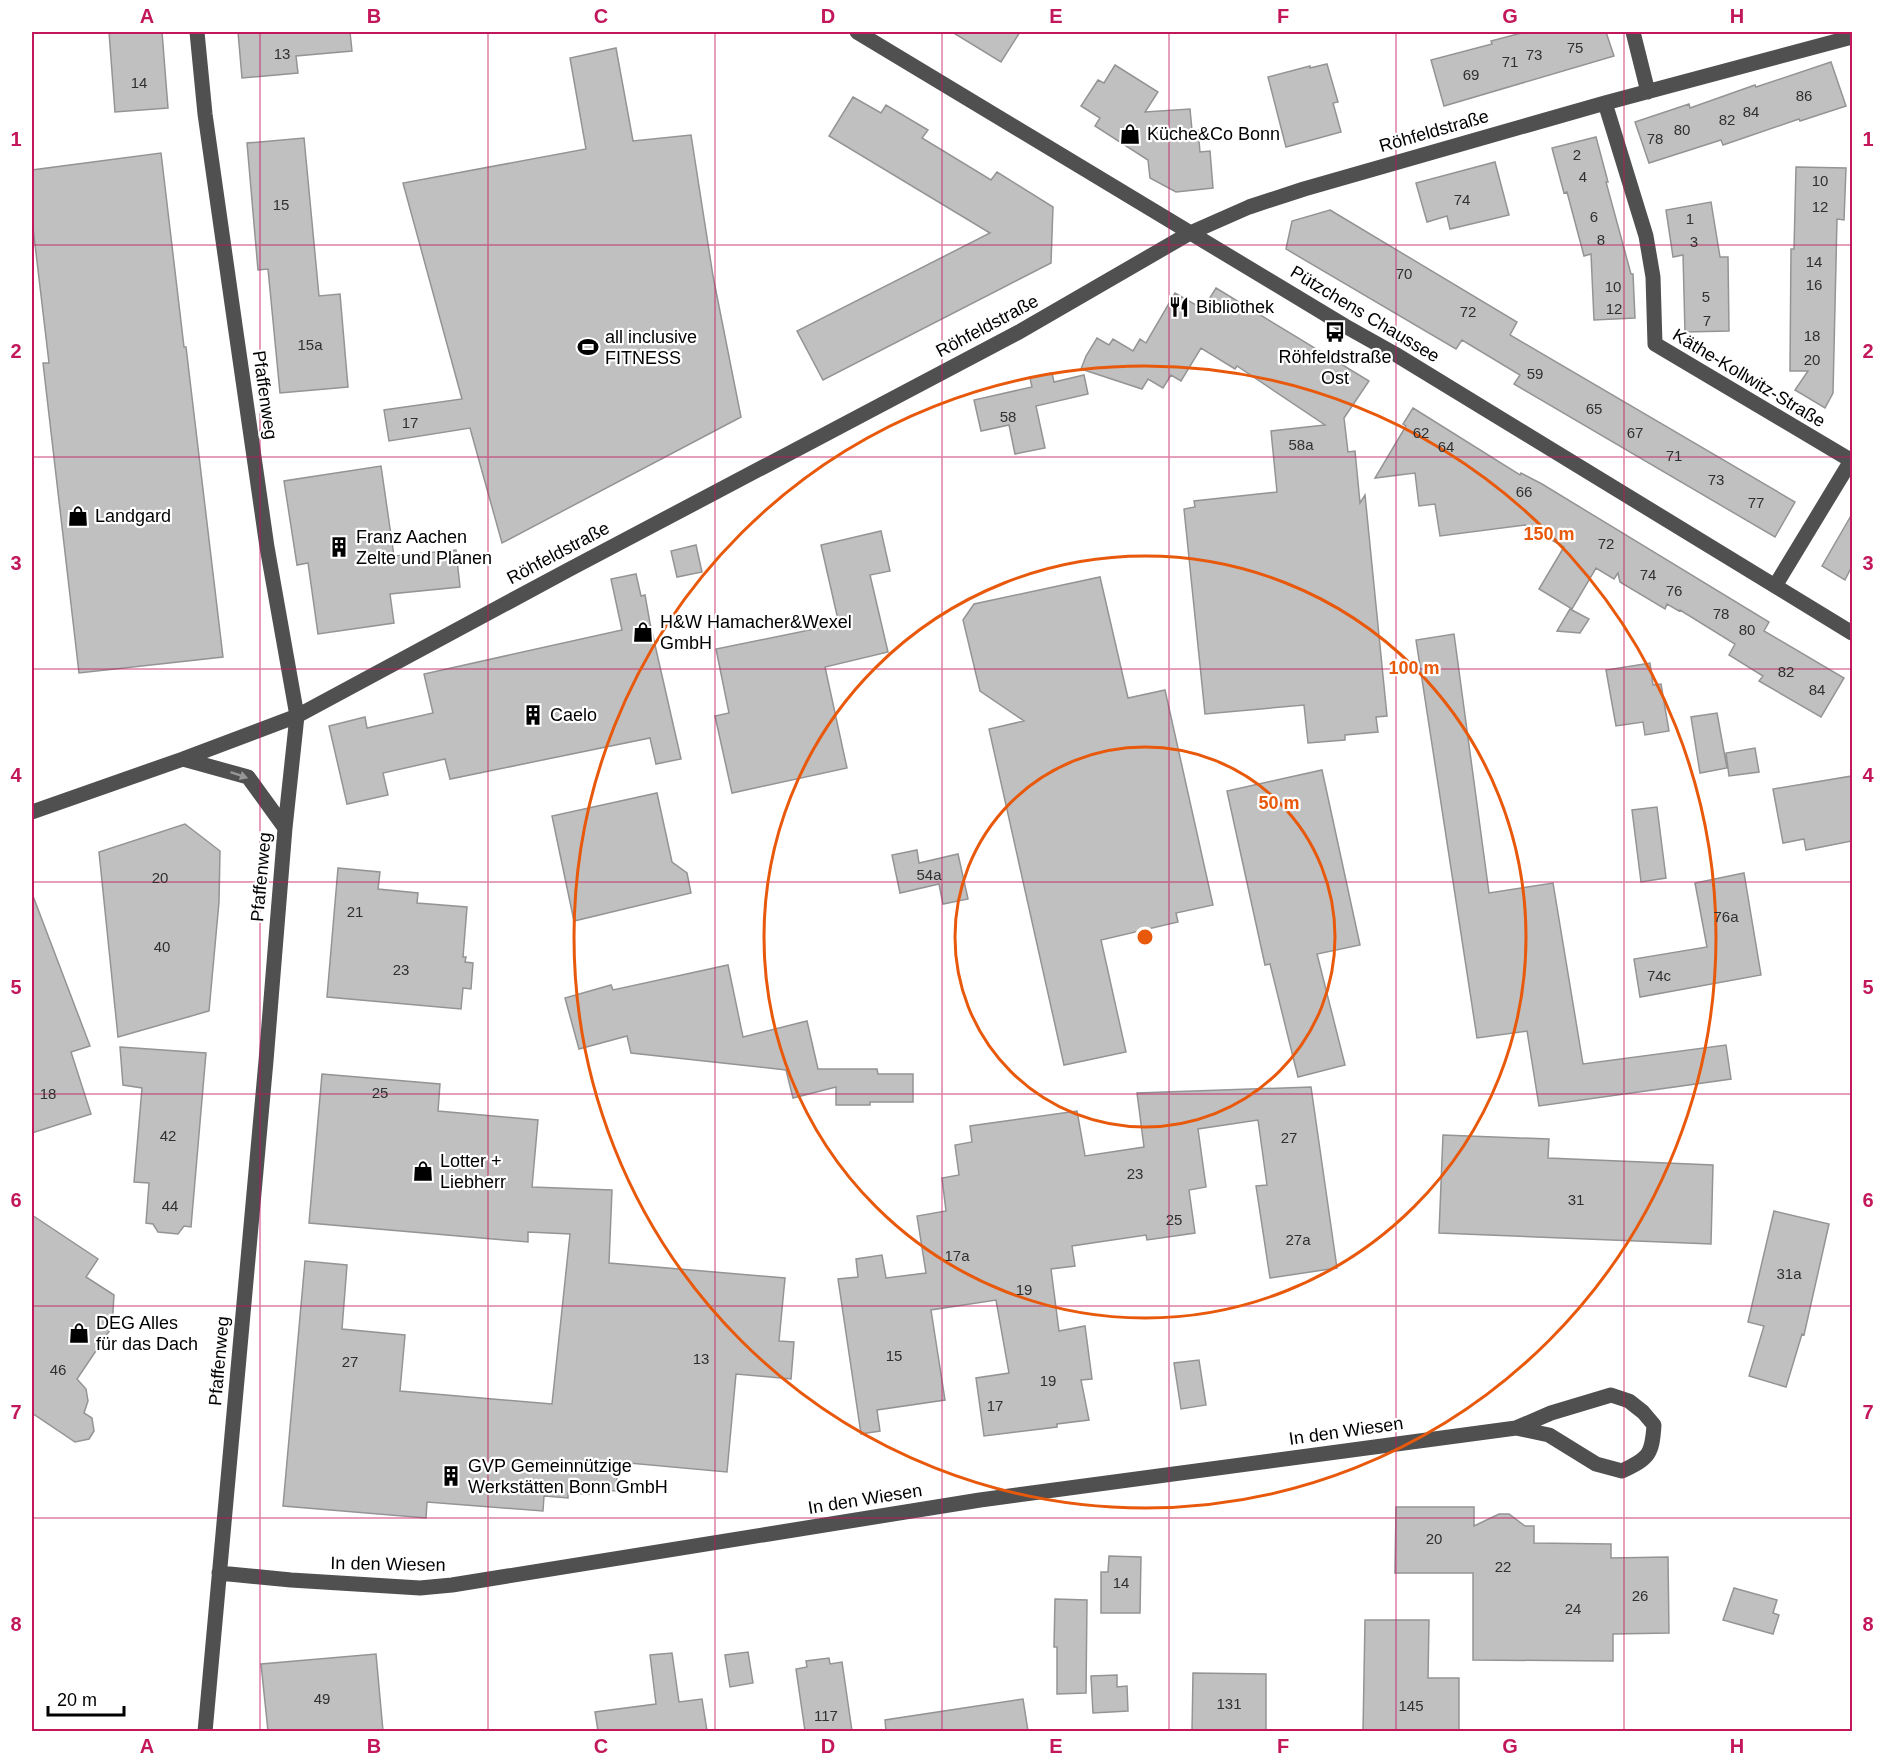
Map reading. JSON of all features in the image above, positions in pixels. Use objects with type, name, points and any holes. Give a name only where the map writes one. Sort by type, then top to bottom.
[{"type":"street","name":"Pfaffenweg","points":[[197,32],[205,114],[267,547],[297,716],[285,828],[205,1731]]},
{"type":"street","name":"Pützchens Chaussee","points":[[857,32],[1395,354],[1852,633]]},
{"type":"street","points":[[1633,32],[1648,92]]},
{"type":"street","name":"Röhfeldstraße","points":[[32,812],[297,716],[1019,332],[1190,233],[1249,207],[1304,189],[1605,103],[1852,37]]},
{"type":"street","name":"Käthe-Kollwitz-Straße","points":[[1605,103],[1646,236],[1653,277],[1654,344],[1852,460]]},
{"type":"street","points":[[1775,586],[1852,460]]},
{"type":"street","points":[[183,759],[248,777],[285,828]]},
{"type":"street","name":"In den Wiesen","points":[[219,1573],[291,1580],[420,1587],[453,1585],[980,1500],[1516,1428],[1551,1413],[1611,1395],[1629,1401],[1654,1425],[1652,1449],[1638,1463],[1622,1471],[1596,1464],[1549,1435],[1516,1428]]},
{"type":"building","points":[[109,32],[162,32],[168,108],[115,112]]},
{"type":"building","points":[[238,32],[350,32],[352,51],[296,56],[298,73],[242,78]]},
{"type":"building","points":[[952,32],[1020,32],[1001,62]]},
{"type":"building","points":[[1525,32],[1606,32],[1614,56],[1444,106],[1431,60],[1492,44],[1491,41]]},
{"type":"building","name":"all inclusive FITNESS","points":[[616,48],[633,141],[691,135],[713,276],[741,417],[502,543],[470,428],[389,441],[384,410],[462,399],[403,183],[586,149],[570,58]]},
{"type":"building","points":[[1831,62],[1846,106],[1800,121],[1799,119],[1723,145],[1721,140],[1649,163],[1635,122],[1689,104],[1690,108]]},
{"type":"building","points":[[1327,64],[1338,102],[1333,103],[1341,132],[1286,147],[1268,77]]},
{"type":"building","points":[[1115,65],[1158,92],[1145,112],[1190,109],[1192,130],[1198,130],[1200,152],[1210,151],[1213,188],[1176,192],[1150,178],[1148,160],[1095,126],[1100,118],[1081,106],[1098,80],[1104,83]]},
{"type":"building","points":[[853,97],[881,113],[886,105],[928,130],[922,138],[991,180],[997,172],[1053,207],[1051,263],[823,380],[797,331],[990,233],[829,136]]},
{"type":"building","points":[[1596,137],[1608,182],[1606,182],[1631,274],[1633,274],[1635,318],[1594,320],[1591,254],[1584,256],[1567,192],[1564,193],[1552,148]]},
{"type":"building","points":[[304,138],[319,296],[340,294],[348,387],[280,393],[268,269],[258,270],[247,143]]},
{"type":"building","points":[[161,153],[223,657],[79,673],[43,363],[49,363],[32,219],[32,170]]},
{"type":"building","points":[[1495,162],[1509,215],[1450,229],[1447,216],[1427,222],[1416,183]]},
{"type":"building","points":[[1796,167],[1846,168],[1844,220],[1837,219],[1833,393],[1825,408],[1795,390],[1808,371],[1790,371],[1791,249],[1794,249]]},
{"type":"building","points":[[1711,202],[1720,257],[1728,257],[1729,331],[1685,332],[1683,255],[1673,257],[1666,210]]},
{"type":"building","points":[[1330,210],[1517,322],[1510,335],[1795,502],[1775,537],[1514,384],[1520,375],[1462,340],[1456,349],[1286,249],[1292,221]]},
{"type":"building","points":[[1216,288],[1369,381],[1344,418],[1348,452],[1355,451],[1360,503],[1365,495],[1387,716],[1376,717],[1378,732],[1345,735],[1345,740],[1308,743],[1304,705],[1205,714],[1184,509],[1195,507],[1194,501],[1277,492],[1271,431],[1325,425],[1237,366],[1235,369],[1201,348],[1181,381],[1171,375],[1163,388],[1148,379],[1142,389],[1081,369],[1097,338],[1109,345],[1113,339],[1133,351],[1140,339],[1146,343],[1175,293],[1203,309]]},
{"type":"building","points":[[1052,373],[1054,382],[1084,375],[1088,394],[1036,406],[1045,448],[1015,454],[1009,425],[981,431],[974,400],[1032,387],[1030,378]]},
{"type":"building","points":[[1413,408],[1520,475],[1521,473],[1542,484],[1769,622],[1764,631],[1844,678],[1821,717],[1759,681],[1763,676],[1729,655],[1735,644],[1680,610],[1667,604],[1665,609],[1620,582],[1618,573],[1614,579],[1596,568],[1572,609],[1539,589],[1564,547],[1525,525],[1440,536],[1435,504],[1419,506],[1415,473],[1375,478],[1406,426],[1403,424]]},
{"type":"building","name":"Franz Aachen Zelte und Planen","points":[[381,466],[394,556],[456,550],[460,587],[390,594],[394,623],[318,634],[308,563],[297,565],[284,481]]},
{"type":"building","points":[[1852,514],[1852,566],[1845,580],[1822,566]]},
{"type":"building","points":[[881,531],[890,571],[870,575],[888,652],[825,667],[847,768],[732,793],[715,716],[729,713],[716,649],[839,624],[821,545]]},
{"type":"building","points":[[696,545],[702,572],[677,577],[671,551]]},
{"type":"building","name":"Caelo","points":[[636,574],[641,596],[645,595],[681,759],[656,764],[650,738],[450,779],[445,759],[383,773],[388,795],[347,804],[329,726],[365,717],[367,728],[433,713],[424,674],[622,630],[611,579]]},
{"type":"building","points":[[1100,577],[1128,698],[1165,690],[1213,905],[1176,913],[1178,922],[1101,940],[1126,1052],[1064,1065],[989,729],[1024,721],[980,691],[963,620],[974,604]]},
{"type":"building","points":[[1570,609],[1589,619],[1580,633],[1557,631]]},
{"type":"building","points":[[1454,634],[1489,893],[1553,883],[1583,1064],[1726,1045],[1731,1079],[1539,1106],[1527,1031],[1477,1038],[1416,640]]},
{"type":"building","points":[[1650,663],[1653,685],[1661,684],[1669,731],[1645,735],[1643,722],[1616,726],[1606,670]]},
{"type":"building","points":[[1717,713],[1727,768],[1700,773],[1691,717]]},
{"type":"building","points":[[1755,748],[1759,772],[1729,776],[1726,753]]},
{"type":"building","points":[[1322,770],[1360,945],[1317,954],[1345,1065],[1298,1077],[1270,964],[1265,965],[1227,791]]},
{"type":"building","points":[[1852,776],[1852,841],[1806,850],[1804,839],[1783,843],[1773,789]]},
{"type":"building","points":[[657,793],[672,862],[687,873],[691,893],[574,921],[552,816]]},
{"type":"building","points":[[1657,807],[1666,878],[1641,882],[1632,810]]},
{"type":"building","points":[[185,824],[220,851],[219,902],[209,1011],[118,1037],[99,852]]},
{"type":"building","points":[[917,850],[919,863],[958,854],[968,899],[943,904],[939,884],[900,893],[892,855]]},
{"type":"building","points":[[338,868],[380,872],[378,889],[418,893],[417,903],[467,907],[463,957],[466,957],[465,962],[473,963],[471,989],[463,988],[461,1009],[327,997]]},
{"type":"building","points":[[1744,873],[1761,975],[1640,997],[1634,959],[1707,947],[1695,883]]},
{"type":"building","points":[[32,897],[90,1046],[71,1052],[91,1114],[32,1133]]},
{"type":"building","points":[[728,965],[743,1037],[807,1021],[818,1069],[877,1069],[878,1074],[913,1074],[913,1102],[836,1105],[836,1087],[793,1098],[786,1070],[631,1053],[627,1036],[579,1049],[565,998],[611,985],[613,990]]},
{"type":"building","points":[[120,1047],[206,1053],[191,1227],[184,1226],[178,1234],[158,1232],[153,1224],[146,1223],[149,1183],[134,1182],[142,1088],[123,1085]]},
{"type":"building","points":[[322,1074],[440,1084],[438,1111],[538,1120],[532,1187],[612,1190],[609,1263],[785,1278],[779,1341],[794,1342],[791,1379],[736,1374],[727,1472],[618,1462],[616,1491],[592,1489],[591,1494],[568,1493],[568,1498],[544,1496],[543,1511],[427,1502],[426,1518],[283,1506],[305,1261],[347,1265],[342,1329],[405,1335],[400,1391],[552,1404],[570,1234],[528,1232],[528,1242],[309,1223]]},
{"type":"building","points":[[1311,1087],[1337,1268],[1270,1278],[1256,1186],[1267,1185],[1258,1120],[1198,1129],[1206,1187],[1189,1190],[1195,1233],[1147,1240],[1146,1235],[1072,1246],[1075,1266],[1051,1269],[1059,1331],[1085,1326],[1092,1379],[1081,1380],[1089,1420],[1057,1424],[1057,1427],[984,1436],[976,1378],[1009,1373],[996,1300],[931,1310],[945,1400],[877,1410],[880,1431],[861,1434],[838,1279],[858,1277],[856,1259],[882,1255],[886,1278],[926,1273],[917,1216],[946,1211],[942,1178],[959,1175],[955,1145],[972,1142],[970,1126],[1077,1111],[1085,1156],[1144,1147],[1137,1093]]},
{"type":"building","points":[[1443,1135],[1549,1139],[1548,1158],[1713,1165],[1711,1244],[1439,1233]]},
{"type":"building","points":[[1774,1211],[1829,1224],[1804,1335],[1802,1334],[1786,1387],[1749,1376],[1764,1326],[1748,1322]]},
{"type":"building","points":[[32,1215],[98,1259],[86,1277],[114,1295],[112,1327],[77,1379],[86,1389],[88,1401],[84,1413],[92,1418],[94,1431],[89,1439],[75,1442],[32,1413]]},
{"type":"building","points":[[1199,1360],[1206,1405],[1181,1409],[1174,1363]]},
{"type":"building","points":[[1396,1507],[1474,1507],[1474,1526],[1499,1514],[1509,1514],[1525,1526],[1534,1526],[1534,1543],[1611,1544],[1611,1558],[1668,1557],[1669,1633],[1613,1634],[1613,1661],[1473,1660],[1473,1573],[1395,1573]]},
{"type":"building","points":[[1109,1556],[1141,1557],[1140,1613],[1101,1613],[1101,1572],[1108,1572]]},
{"type":"building","points":[[1734,1588],[1777,1600],[1773,1613],[1779,1615],[1773,1634],[1723,1620]]},
{"type":"building","points":[[1055,1599],[1087,1600],[1086,1693],[1057,1694],[1057,1647],[1054,1647]]},
{"type":"building","points":[[1365,1620],[1429,1620],[1428,1678],[1459,1678],[1459,1731],[1363,1731]]},
{"type":"building","points":[[748,1652],[753,1683],[730,1687],[725,1655]]},
{"type":"building","points":[[672,1653],[679,1702],[702,1699],[707,1731],[598,1731],[595,1712],[656,1704],[650,1655]]},
{"type":"building","points":[[376,1654],[383,1731],[268,1731],[261,1664]]},
{"type":"building","points":[[829,1658],[830,1664],[842,1662],[852,1731],[805,1731],[796,1669],[807,1667],[806,1661]]},
{"type":"building","points":[[1193,1673],[1266,1674],[1266,1731],[1192,1731]]},
{"type":"building","points":[[1117,1675],[1117,1687],[1127,1686],[1128,1711],[1093,1713],[1091,1676]]},
{"type":"building","points":[[1023,1699],[1028,1731],[886,1731],[885,1720]]},
{"type":"place","name":"Küche&Co Bonn","points":[[1130,134]]},
{"type":"place","name":"Bibliothek","points":[[1179,307]]},
{"type":"place","name":"Röhfeldstraße Ost","points":[[1335,332]]},
{"type":"place","name":"all inclusive FITNESS","points":[[588,347]]},
{"type":"place","name":"Landgard","points":[[78,516]]},
{"type":"place","name":"Franz Aachen Zelte und Planen","points":[[339,547]]},
{"type":"place","name":"H&W Hamacher&Wexel GmbH","points":[[643,632]]},
{"type":"place","name":"Caelo","points":[[533,715]]},
{"type":"place","name":"Lotter + Liebherr","points":[[423,1171]]},
{"type":"place","name":"DEG Alles für das Dach","points":[[79,1333]]},
{"type":"place","name":"GVP Gemeinnützige Werkstätten Bonn GmbH","points":[[451,1476]]}]
